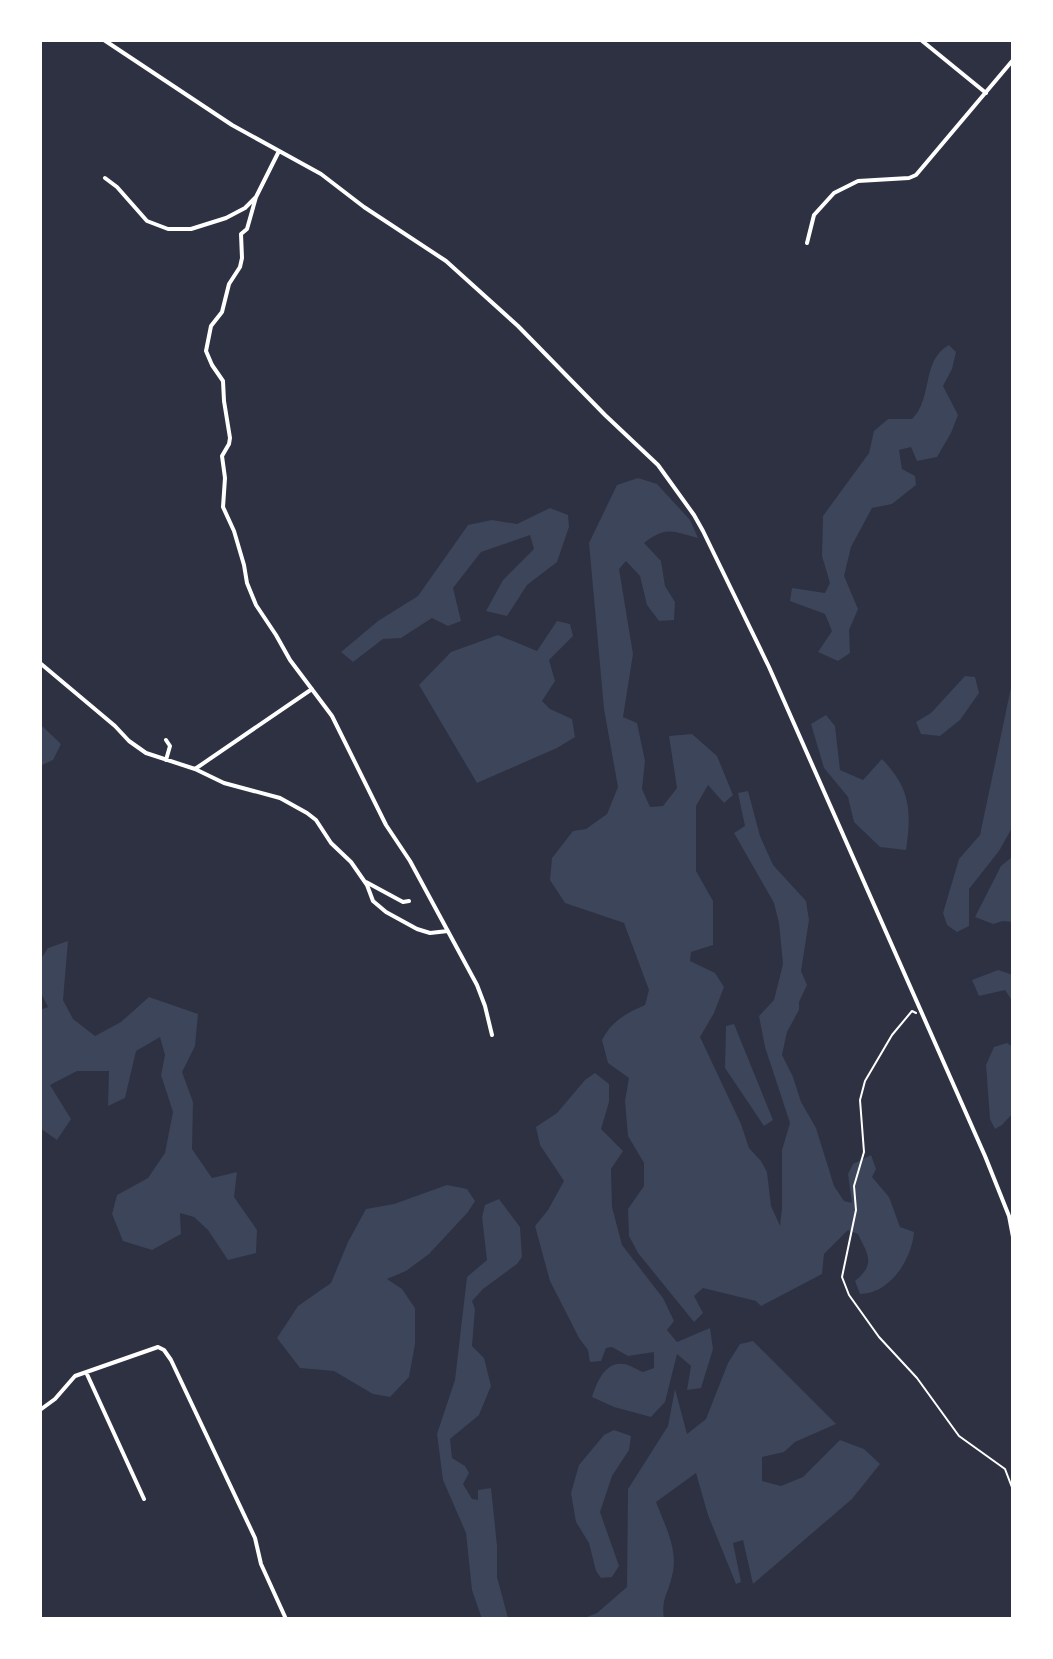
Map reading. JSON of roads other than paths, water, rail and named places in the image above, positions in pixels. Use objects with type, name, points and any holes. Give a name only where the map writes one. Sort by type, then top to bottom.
[{"type":"street","points":[[104,40],[232,125],[321,174],[364,207],[446,261],[518,326],[658,465],[703,531],[769,667],[999,1190],[1013,1237]]},
{"type":"street","points":[[921,40],[986,93]]},
{"type":"street","points":[[807,243],[814,215],[834,193],[858,181],[916,175],[1013,60]]},
{"type":"street","points":[[279,151],[256,197],[247,229],[241,234],[240,267],[229,284],[222,312],[211,326],[206,351],[223,381],[230,438],[222,456],[225,478],[223,507],[234,531],[256,605],[290,660],[332,716],[386,825],[410,861],[477,985],[492,1035]]},
{"type":"street","points":[[105,178],[147,221],[168,229],[191,229],[226,218],[245,208],[256,197]]},
{"type":"street","points":[[40,663],[146,753],[195,769],[224,783],[280,798],[307,813],[351,862],[373,901],[401,922],[417,929],[430,933],[448,931]]},
{"type":"street","points":[[195,769],[312,689]]},
{"type":"street","points":[[166,740],[170,746],[166,760]]},
{"type":"street","points":[[364,881],[403,902],[409,901]]},
{"type":"street","points":[[40,1410],[55,1399],[75,1376],[158,1347],[164,1350],[255,1538],[261,1564],[286,1619]]},
{"type":"street","points":[[86,1372],[144,1499]]}]
